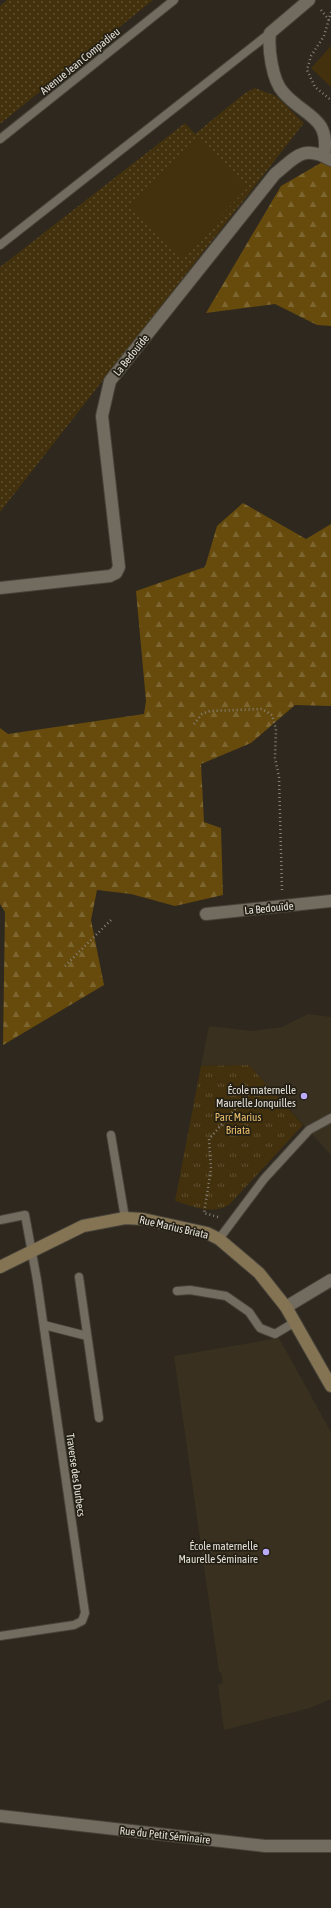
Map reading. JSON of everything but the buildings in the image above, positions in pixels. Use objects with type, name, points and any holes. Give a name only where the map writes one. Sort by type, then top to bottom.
[{"type":"street","points":[[310,0],[270,33],[269,46],[282,91],[321,125],[326,135],[327,158]]},
{"type":"street","name":"La Bedouïde","points":[[0,588],[110,576],[116,573],[119,567],[102,416],[110,381],[275,174],[299,154],[308,152],[327,158]]},
{"type":"street","name":"La Bedouïde","points":[[206,914],[331,901]]},
{"type":"street","name":"Rue Marius Briata","points":[[0,1266],[83,1226],[125,1218],[143,1218],[207,1233],[219,1239],[259,1273],[286,1307],[331,1386]]},
{"type":"street","points":[[286,1307],[331,1280]]},
{"type":"street","name":"Rue du Petit Séminaire","points":[[0,1816],[265,1846],[331,1846]]},
{"type":"lane","name":"Avenue Jean Compadieu","points":[[0,139],[174,0]]},
{"type":"lane","points":[[0,245],[270,33]]},
{"type":"lane","points":[[219,1239],[237,1218],[264,1179],[309,1130],[331,1118]]},
{"type":"lane","points":[[111,1135],[125,1218]]},
{"type":"lane","name":"Traverse des Durbecs","points":[[0,1220],[25,1215],[44,1326],[85,1613],[82,1621],[74,1625],[0,1636]]},
{"type":"lane","points":[[79,1277],[99,1418]]},
{"type":"lane","points":[[177,1291],[190,1290],[226,1296],[249,1312],[260,1328],[275,1334],[295,1322]]},
{"type":"lane","points":[[44,1326],[87,1336]]},
{"type":"path","points":[[331,12],[324,36],[311,56],[306,70],[315,87],[331,100]]},
{"type":"path","points":[[194,724],[202,714],[210,711],[262,709],[272,716],[276,729],[275,758],[279,777],[282,907]]},
{"type":"path","points":[[65,966],[114,918]]},
{"type":"path","points":[[237,1218],[216,1217],[204,1213],[211,1170],[209,1139],[251,1091]]},
{"type":"shaded area","name":"École maternelle Maurelle Jonquilles","points":[[308,1014],[331,1017],[331,1155],[249,1065],[201,1066],[209,1026],[252,1031],[282,1027]]},
{"type":"shaded area","name":"École maternelle Maurelle Séminaire","points":[[279,1338],[331,1432],[331,1699],[310,1708],[224,1730],[218,1685],[223,1683],[221,1672],[219,1672],[174,1356]]},
{"type":"green space","points":[[7,0],[153,0],[0,124],[0,6]]},
{"type":"green space","points":[[331,46],[331,87],[311,68]]},
{"type":"green space","points":[[255,88],[276,96],[304,123],[0,512],[0,267],[185,123],[195,134],[245,93]]},
{"type":"green space","points":[[197,139],[246,189],[182,258],[130,205]]},
{"type":"green space","points":[[331,157],[331,326],[317,325],[275,304],[206,313],[281,186]]},
{"type":"green space","points":[[243,503],[306,539],[331,524],[331,706],[295,705],[251,743],[201,764],[204,822],[221,828],[223,895],[175,906],[131,894],[97,890],[91,920],[104,985],[3,1045],[5,912],[0,904],[0,728],[8,734],[144,714],[146,701],[136,591],[205,567],[217,526]]},
{"type":"green space","name":"Parc Marius Briata","points":[[249,1065],[303,1125],[230,1204],[223,1208],[210,1210],[175,1201],[201,1066]]},
{"type":"place","name":"École maternelle Maurelle Jonquilles","points":[[304,1096]]},
{"type":"place","name":"École maternelle Maurelle Séminaire","points":[[266,1552]]}]
